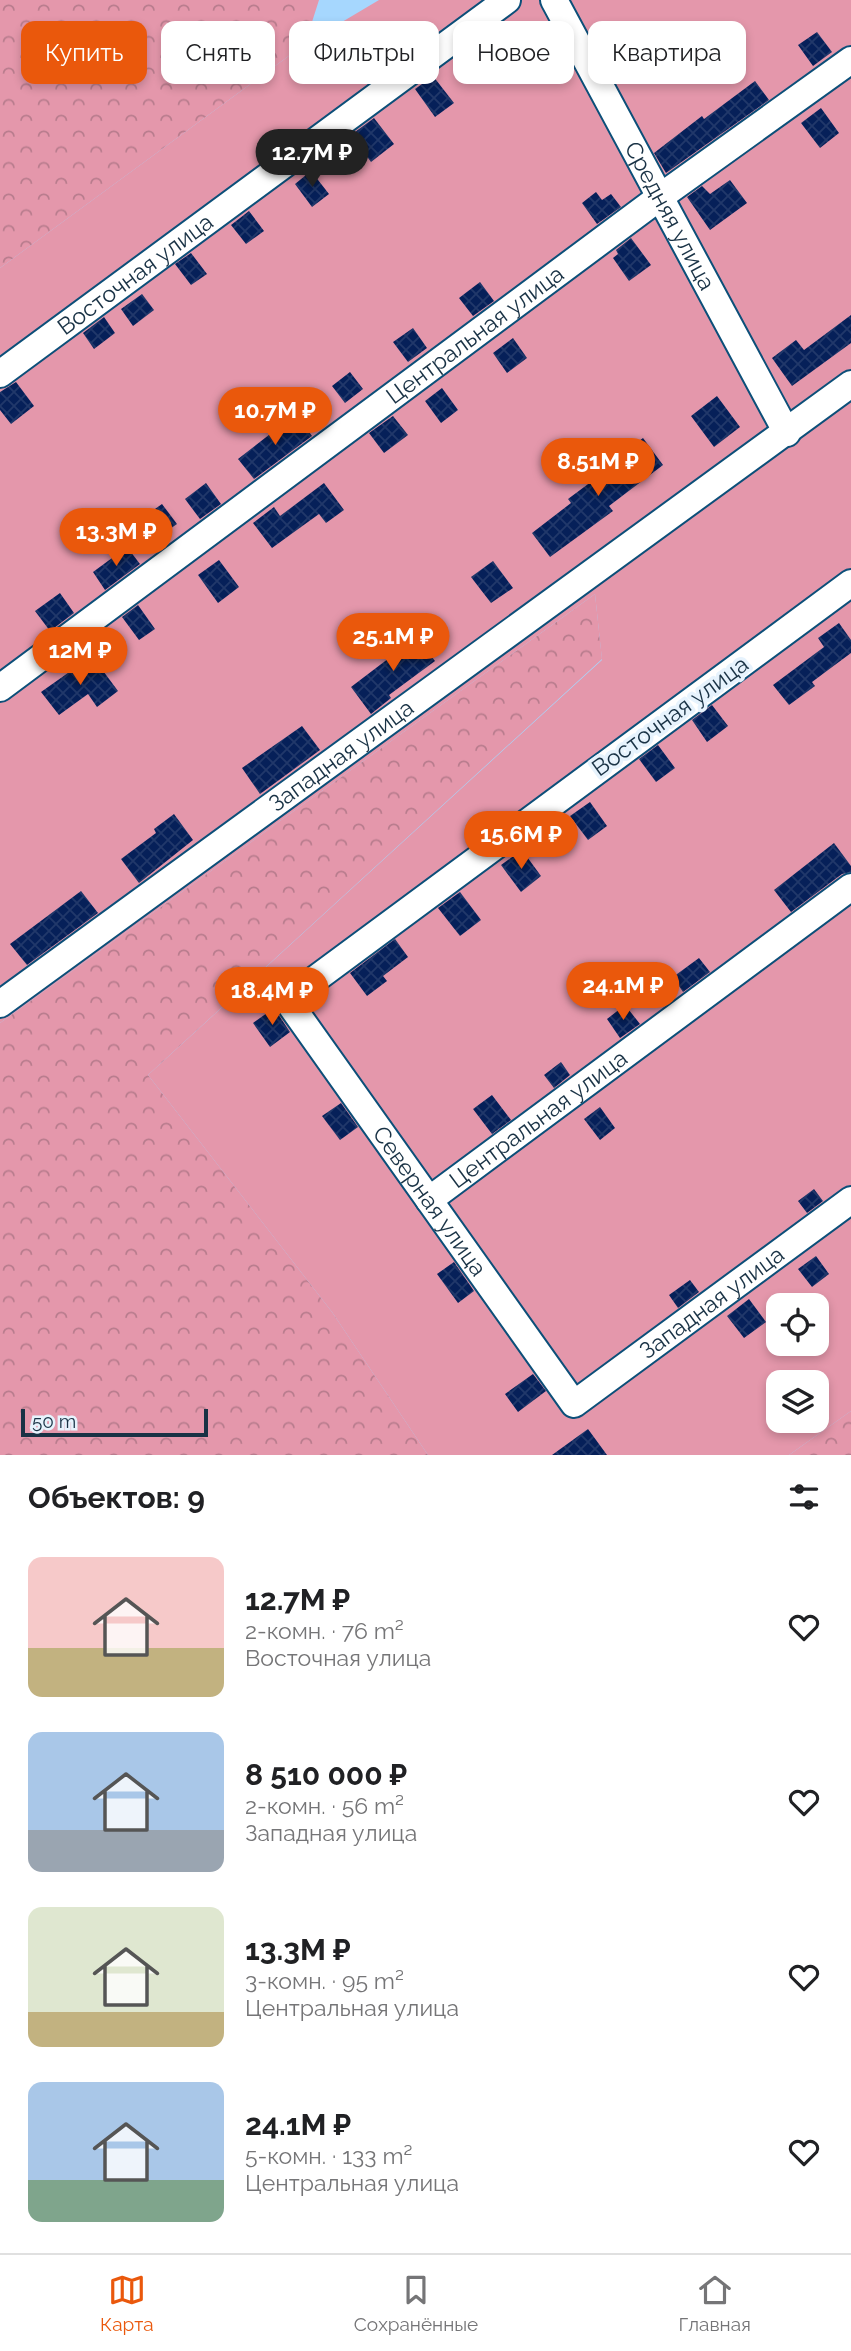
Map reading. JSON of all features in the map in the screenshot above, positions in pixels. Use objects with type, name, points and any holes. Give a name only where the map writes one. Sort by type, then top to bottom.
[{"type":"street","name":"Восточная улица","points":[[0,374],[507,0]]},
{"type":"street","name":"Средняя улица","points":[[554,0],[786,433]]},
{"type":"street","name":"Центральная улица","points":[[0,688],[660,197],[851,60]]},
{"type":"street","name":"Западная улица","points":[[0,1004],[851,384]]},
{"type":"street","name":"Восточная улица","points":[[287,1000],[851,583]]},
{"type":"street","name":"Центральная улица","points":[[429,1200],[851,887]]},
{"type":"street","name":"Северная улица","points":[[287,1000],[574,1404]]},
{"type":"street","name":"Западная улица","points":[[574,1404],[851,1200]]},
{"type":"green space","points":[[0,0],[319,0],[312,21],[289,21],[289,56],[275,66],[275,21],[161,21],[161,84],[251,84],[0,268]]},
{"type":"green space","points":[[379,0],[851,0],[851,1411],[829,1427],[829,1370],[766,1370],[766,1433],[820,1433],[789,1455],[428,1455],[332,1312],[148,1075],[602,660],[595,594],[0,1023],[0,268],[251,84],[275,84],[275,66],[289,56],[289,84],[439,84],[439,21],[344,21]]},
{"type":"green space","points":[[595,594],[602,659],[148,1075],[332,1312],[428,1455],[0,1455],[0,1023]]},
{"type":"green space","points":[[851,1411],[851,1455],[789,1455],[820,1433],[829,1433],[829,1427]]},
{"type":"building","points":[[817,32],[832,52],[813,66],[798,45]]},
{"type":"building","points":[[755,81],[769,100],[666,173],[654,153],[702,116],[704,119]]},
{"type":"building","points":[[422,84],[439,84],[454,103],[435,117],[415,89]]},
{"type":"building","points":[[821,108],[839,133],[820,148],[801,123]]},
{"type":"building","points":[[374,118],[394,144],[371,162],[351,135]]},
{"type":"building","points":[[311,171],[329,194],[312,207],[295,184]]},
{"type":"building","points":[[730,180],[747,203],[710,230],[687,197],[702,186],[710,194]]},
{"type":"building","points":[[596,192],[602,200],[611,194],[621,207],[597,224],[582,203]]},
{"type":"building","points":[[249,211],[264,231],[246,244],[231,225]]},
{"type":"building","points":[[631,238],[651,265],[629,281],[613,258],[618,254],[616,250]]},
{"type":"building","points":[[191,253],[207,274],[191,285],[175,264]]},
{"type":"building","points":[[480,282],[494,301],[473,316],[459,298]]},
{"type":"building","points":[[142,294],[154,310],[133,326],[121,309]]},
{"type":"building","points":[[851,315],[851,343],[792,386],[772,358],[796,340],[804,350]]},
{"type":"building","points":[[104,317],[115,333],[94,349],[83,333]]},
{"type":"building","points":[[413,328],[427,348],[408,362],[393,342]]},
{"type":"building","points":[[513,338],[527,358],[507,373],[493,353]]},
{"type":"building","points":[[350,372],[363,389],[345,403],[332,386]]},
{"type":"building","points":[[16,382],[34,406],[11,424],[0,410],[0,392]]},
{"type":"building","points":[[442,388],[458,410],[441,423],[425,401]]},
{"type":"building","points":[[717,396],[740,427],[714,447],[691,416]]},
{"type":"building","points":[[296,414],[312,436],[254,479],[238,459]]},
{"type":"building","points":[[393,416],[408,435],[384,453],[369,433]]},
{"type":"building","points":[[643,438],[663,465],[609,506],[613,511],[550,557],[532,533],[571,503],[568,499],[619,461],[617,458]]},
{"type":"building","points":[[206,483],[221,504],[200,519],[185,499]]},
{"type":"building","points":[[324,483],[344,510],[326,523],[319,514],[272,548],[253,523],[274,507],[280,516]]},
{"type":"building","points":[[162,504],[177,524],[160,536],[145,516]]},
{"type":"building","points":[[127,547],[140,564],[105,590],[93,572]]},
{"type":"building","points":[[219,560],[239,587],[218,603],[198,575]]},
{"type":"building","points":[[493,561],[513,588],[491,603],[471,577]]},
{"type":"building","points":[[60,593],[74,613],[50,631],[35,611]]},
{"type":"building","points":[[138,605],[155,629],[139,640],[122,617]]},
{"type":"building","points":[[839,623],[851,640],[851,653],[812,682],[815,686],[789,705],[773,685],[824,647],[818,638]]},
{"type":"building","points":[[413,632],[435,661],[389,695],[391,698],[371,714],[351,687],[397,652],[393,647]]},
{"type":"building","points":[[92,656],[118,691],[97,707],[88,694],[59,715],[41,692]]},
{"type":"building","points":[[712,705],[728,726],[707,742],[692,720]]},
{"type":"building","points":[[302,726],[320,750],[260,794],[242,768]]},
{"type":"building","points":[[658,745],[675,768],[656,782],[639,759]]},
{"type":"building","points":[[590,802],[607,826],[588,840],[570,816]]},
{"type":"building","points":[[174,814],[193,840],[139,883],[121,859],[156,833],[154,829]]},
{"type":"building","points":[[834,843],[851,866],[851,872],[842,874],[791,912],[774,890]]},
{"type":"building","points":[[522,850],[541,876],[521,892],[501,865]]},
{"type":"building","points":[[81,891],[98,913],[27,965],[10,944]]},
{"type":"building","points":[[460,892],[481,920],[460,936],[438,908]]},
{"type":"building","points":[[395,939],[408,957],[383,976],[387,981],[367,996],[350,973]]},
{"type":"building","points":[[699,958],[710,972],[683,992],[673,977]]},
{"type":"building","points":[[625,1005],[640,1024],[620,1038],[607,1019]]},
{"type":"building","points":[[274,1008],[290,1032],[270,1047],[253,1023]]},
{"type":"building","points":[[561,1062],[570,1075],[554,1088],[544,1075]]},
{"type":"building","points":[[492,1095],[511,1120],[492,1134],[473,1109]]},
{"type":"building","points":[[341,1103],[358,1127],[340,1140],[322,1116]]},
{"type":"building","points":[[600,1107],[615,1128],[600,1140],[584,1119]]},
{"type":"building","points":[[814,1189],[823,1201],[807,1213],[798,1201]]},
{"type":"building","points":[[816,1256],[829,1274],[812,1287],[798,1269]]},
{"type":"building","points":[[454,1262],[474,1291],[458,1303],[437,1274]]},
{"type":"building","points":[[690,1280],[699,1292],[678,1308],[669,1295]]},
{"type":"building","points":[[749,1299],[766,1322],[744,1338],[727,1316]]},
{"type":"building","points":[[533,1374],[546,1391],[518,1412],[505,1394]]},
{"type":"building","points":[[588,1429],[607,1455],[552,1455]]}]
